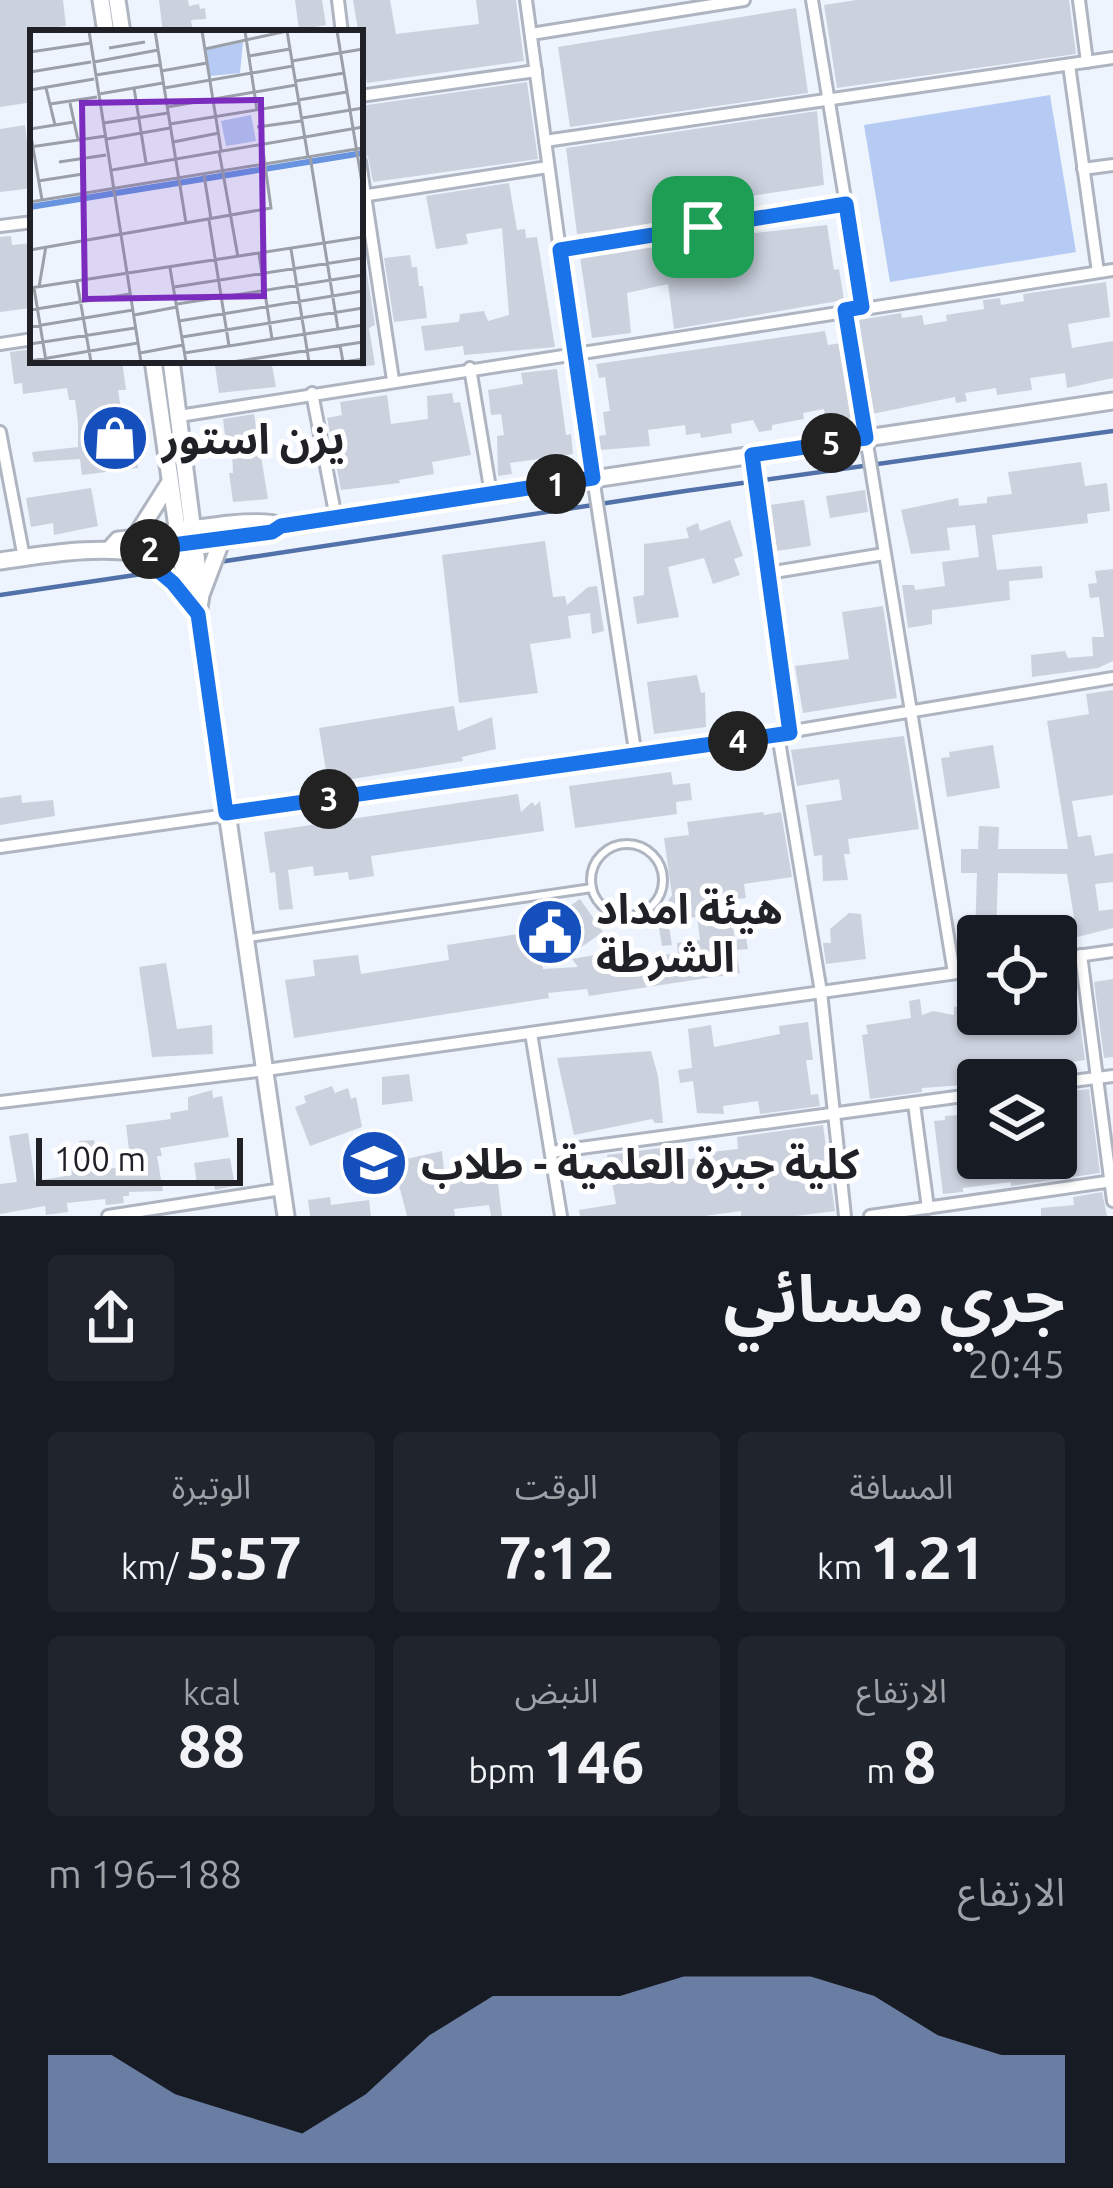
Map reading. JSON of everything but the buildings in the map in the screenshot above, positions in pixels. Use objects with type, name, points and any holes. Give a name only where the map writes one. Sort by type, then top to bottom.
[{"type":"main road","points":[[101,0],[106,30]]},
{"type":"main road","points":[[117,0],[122,30]]},
{"type":"main road","points":[[153,363],[170,482],[188,538]]},
{"type":"main road","points":[[171,363],[194,596],[286,1216]]},
{"type":"main road","points":[[188,538],[272,532],[281,526],[1113,401]]},
{"type":"main road","points":[[134,544],[170,482]]},
{"type":"main road","points":[[0,561],[188,538],[271,521],[281,526]]},
{"type":"main road","points":[[194,596],[222,539]]},
{"type":"main road","points":[[134,544],[194,596]]},
{"type":"street","points":[[338,0],[342,30]]},
{"type":"street","points":[[526,0],[636,757]]},
{"type":"street","points":[[531,34],[744,0]]},
{"type":"street","points":[[812,0],[862,307]]},
{"type":"street","points":[[1079,0],[1088,62]]},
{"type":"street","points":[[545,141],[1113,58]]},
{"type":"street","points":[[1069,65],[1098,272]]},
{"type":"street","points":[[363,95],[536,71]]},
{"type":"street","points":[[1083,170],[1113,166]]},
{"type":"street","points":[[393,380],[363,196],[548,167]]},
{"type":"street","points":[[560,250],[846,204]]},
{"type":"street","points":[[0,226],[30,222]]},
{"type":"street","points":[[179,416],[1113,270]]},
{"type":"street","points":[[845,310],[954,974]]},
{"type":"street","points":[[0,344],[30,339]]},
{"type":"street","points":[[470,368],[491,494]]},
{"type":"street","points":[[312,393],[336,518]]},
{"type":"street","points":[[0,436],[24,558]]},
{"type":"street","points":[[752,455],[845,1216]]},
{"type":"street","points":[[768,573],[884,554]]},
{"type":"street","points":[[0,847],[636,757],[1113,678]]},
{"type":"street","points":[[1077,956],[1113,951]]},
{"type":"street","points":[[1081,956],[1113,1201]]},
{"type":"street","points":[[0,1102],[266,1070],[957,974]]},
{"type":"street","points":[[531,1033],[561,1216]]},
{"type":"street","points":[[1077,1081],[1113,1076]]},
{"type":"street","points":[[551,1152],[957,1097]]},
{"type":"street","points":[[914,1104],[928,1208]]},
{"type":"street","points":[[870,1216],[1112,1181]]},
{"type":"street","points":[[107,1216],[282,1189]]},
{"type":"lane","points":[[624,845],[644,849],[662,872],[656,902],[630,916],[610,912],[592,889],[598,859],[624,845]]},
{"type":"lane","points":[[245,939],[592,889]]},
{"type":"shaded area","points":[[1050,95],[1076,252],[890,282],[864,125]]},
{"type":"waterway","points":[[219,562],[1113,431]]},
{"type":"waterway","points":[[0,595],[149,573]]},
{"type":"place","name":"يزن استور","points":[[115,438]]},
{"type":"place","name":"هيئة امداد الشرطة","points":[[550,932]]},
{"type":"place","name":"كلية جبرة العلمية - طلاب","points":[[374,1163]]},
{"type":"route","points":[[846,204],[862,307],[845,310],[866,438],[752,455],[790,733],[226,813],[198,614],[173,583],[134,550],[272,532],[281,526],[593,478],[560,250],[703,227],[846,204]]}]
